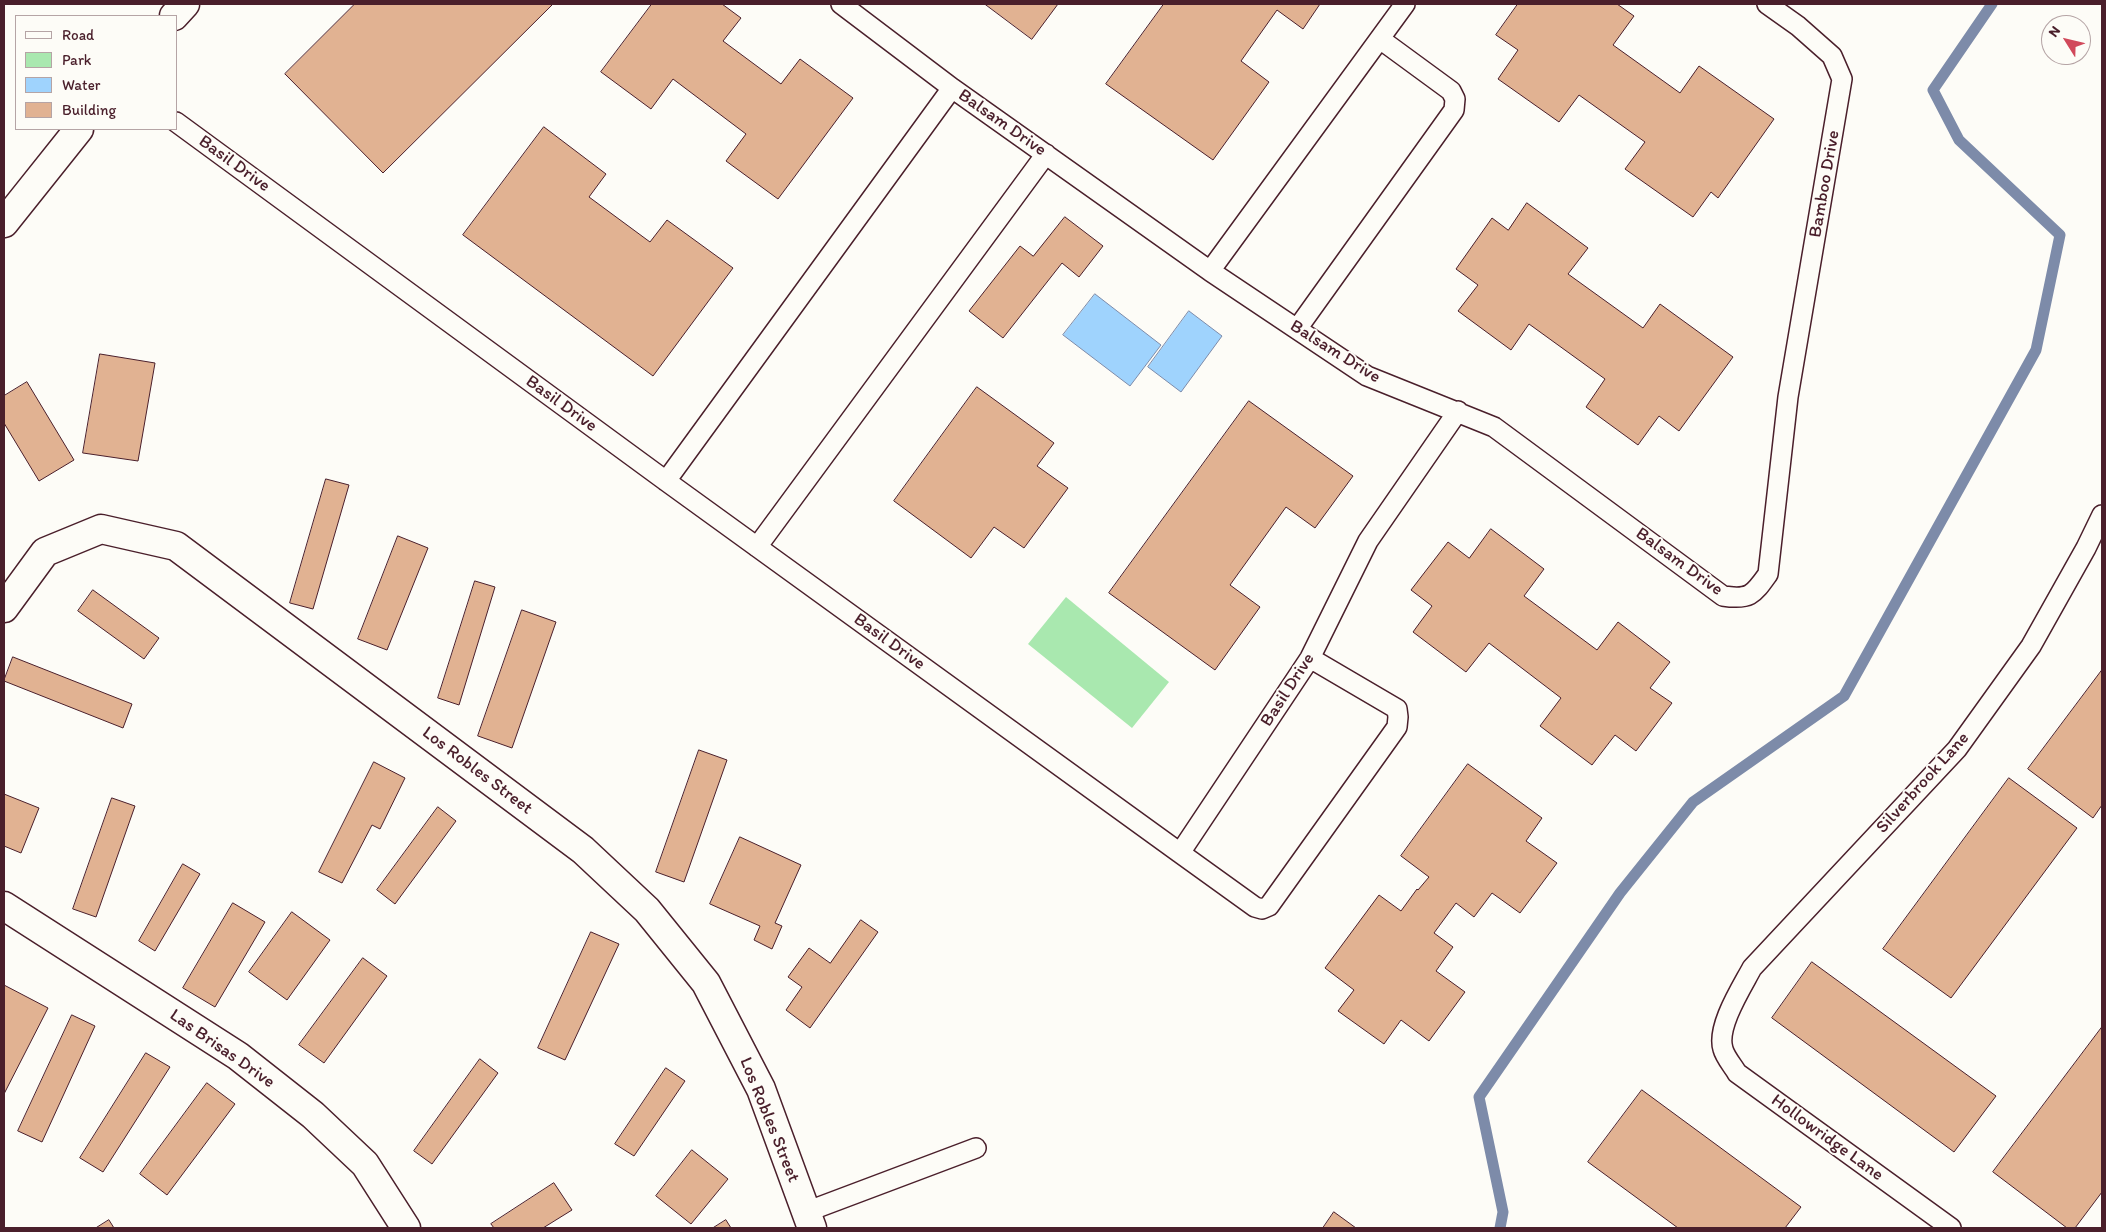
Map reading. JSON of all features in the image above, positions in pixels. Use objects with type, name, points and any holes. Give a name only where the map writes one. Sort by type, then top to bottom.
[{"type":"street","points":[[175,15],[185,4]]},
{"type":"street","points":[[4,222],[78,130]]},
{"type":"street","name":"Los Robles Street","points":[[4,608],[46,552],[101,529],[176,546],[583,850],[647,910],[706,983],[761,1089],[809,1220]]},
{"type":"street","name":"Las Brisas Drive","points":[[4,906],[238,1056],[313,1115],[365,1164],[406,1228]]},
{"type":"lane","name":"Balsam Drive","points":[[841,4],[952,88],[1210,271],[1367,376],[1494,426],[1723,596],[1742,599],[1756,591],[1768,574],[1788,396]]},
{"type":"lane","points":[[1210,271],[1405,4]]},
{"type":"lane","name":"Bamboo Drive","points":[[1767,4],[1798,26],[1832,56],[1842,79],[1788,396]]},
{"type":"lane","points":[[1297,329],[1454,110],[1455,99],[1452,91],[1380,39]]},
{"type":"lane","points":[[666,481],[952,88]]},
{"type":"lane","name":"Basil Drive","points":[[183,127],[666,481],[1180,852],[1310,658],[1368,541],[1458,411]]},
{"type":"lane","points":[[757,547],[1046,154]]},
{"type":"lane","name":"Silverbrook Lane","points":[[1723,1034],[1729,1010],[1752,968],[1957,749],[2032,646],[2102,515]]},
{"type":"lane","points":[[1180,852],[1255,907],[1262,909],[1269,906],[1397,727],[1397,709],[1310,658]]},
{"type":"lane","name":"Hollowridge Lane","points":[[1723,1034],[1723,1048],[1737,1073],[1951,1228]]},
{"type":"lane","points":[[809,1220],[976,1148]]},
{"type":"green space","points":[[1066,597],[1169,682],[1132,728],[1028,644]]},
{"type":"water","points":[[1095,294],[1161,345],[1130,386],[1063,335]]},
{"type":"water","points":[[1189,311],[1222,336],[1181,392],[1148,367]]},
{"type":"building","points":[[355,4],[553,4],[383,173],[285,74]]},
{"type":"building","points":[[652,4],[722,4],[741,18],[723,41],[781,84],[800,59],[853,98],[778,199],[726,161],[746,134],[673,79],[651,109],[601,72]]},
{"type":"building","points":[[985,4],[1058,4],[1032,39]]},
{"type":"building","points":[[1164,4],[1320,4],[1303,29],[1277,10],[1241,61],[1269,82],[1213,160],[1106,84]]},
{"type":"building","points":[[1518,4],[1617,4],[1634,16],[1613,45],[1680,93],[1699,66],[1774,119],[1718,198],[1711,192],[1693,217],[1625,169],[1645,142],[1579,95],[1559,122],[1498,79],[1518,50],[1496,35]]},
{"type":"building","points":[[544,127],[606,174],[589,197],[650,242],[667,220],[733,268],[653,376],[463,235]]},
{"type":"building","points":[[1527,203],[1588,248],[1568,274],[1643,328],[1660,304],[1733,357],[1679,431],[1659,416],[1638,445],[1586,407],[1605,379],[1529,324],[1511,350],[1458,311],[1478,285],[1456,269],[1492,218],[1508,230]]},
{"type":"building","points":[[1065,217],[1103,246],[1079,277],[1062,263],[1003,338],[969,311],[1020,246],[1033,256]]},
{"type":"building","points":[[100,354],[155,363],[138,461],[83,453]]},
{"type":"building","points":[[27,382],[74,460],[39,481],[4,423],[4,396]]},
{"type":"building","points":[[977,387],[1054,443],[1037,466],[1068,488],[1024,548],[994,527],[971,558],[894,501]]},
{"type":"building","points":[[1249,401],[1353,476],[1315,528],[1286,507],[1230,585],[1260,607],[1215,670],[1109,593]]},
{"type":"building","points":[[326,479],[349,485],[313,609],[290,603]]},
{"type":"building","points":[[1491,529],[1544,569],[1524,596],[1597,650],[1618,622],[1670,662],[1650,688],[1672,703],[1636,751],[1615,735],[1592,765],[1540,726],[1561,698],[1489,643],[1466,672],[1413,632],[1432,606],[1411,590],[1448,542],[1469,558]]},
{"type":"building","points":[[398,536],[428,548],[387,650],[358,639]]},
{"type":"building","points":[[475,581],[495,587],[459,705],[438,698]]},
{"type":"building","points":[[93,590],[159,638],[144,659],[78,611]]},
{"type":"building","points":[[522,610],[556,622],[512,748],[478,736]]},
{"type":"building","points":[[13,657],[132,704],[123,728],[4,681]]},
{"type":"building","points":[[2102,670],[2102,805],[2093,818],[2028,769]]},
{"type":"building","points":[[699,750],[727,760],[684,882],[656,872]]},
{"type":"building","points":[[374,762],[405,778],[380,829],[372,825],[342,883],[319,872]]},
{"type":"building","points":[[1468,764],[1542,818],[1526,841],[1557,863],[1520,913],[1492,893],[1474,917],[1456,903],[1434,933],[1453,947],[1436,971],[1465,992],[1429,1041],[1401,1020],[1384,1044],[1338,1011],[1354,990],[1325,968],[1379,895],[1401,911],[1417,889],[1429,877],[1401,856]]},
{"type":"building","points":[[2009,778],[2077,828],[1951,998],[1883,949]]},
{"type":"building","points":[[4,794],[39,808],[21,853],[4,846]]},
{"type":"building","points":[[112,798],[135,806],[96,917],[73,909]]},
{"type":"building","points":[[438,807],[456,821],[395,904],[377,890]]},
{"type":"building","points":[[740,837],[801,865],[775,923],[782,926],[772,949],[754,940],[760,926],[710,904]]},
{"type":"building","points":[[183,864],[200,874],[155,951],[139,941]]},
{"type":"building","points":[[233,903],[265,922],[215,1007],[183,988]]},
{"type":"building","points":[[292,912],[330,940],[287,1000],[249,972]]},
{"type":"building","points":[[861,920],[878,932],[810,1028],[786,1010],[802,987],[788,977],[809,948],[830,963]]},
{"type":"building","points":[[591,932],[619,944],[565,1060],[538,1048]]},
{"type":"building","points":[[363,958],[387,976],[324,1063],[299,1045]]},
{"type":"building","points":[[1812,962],[1996,1096],[1954,1152],[1772,1018]]},
{"type":"building","points":[[4,985],[48,1008],[4,1094]]},
{"type":"building","points":[[72,1015],[95,1026],[42,1142],[18,1131]]},
{"type":"building","points":[[2102,1027],[2102,1192],[2075,1228],[2067,1228],[1993,1172]]},
{"type":"building","points":[[146,1053],[170,1067],[103,1172],[80,1158]]},
{"type":"building","points":[[480,1059],[498,1073],[432,1164],[414,1151]]},
{"type":"building","points":[[666,1068],[685,1081],[634,1156],[615,1144]]},
{"type":"building","points":[[207,1083],[235,1104],[167,1195],[140,1174]]},
{"type":"building","points":[[1642,1090],[1801,1207],[1785,1228],[1678,1228],[1588,1162]]},
{"type":"building","points":[[692,1150],[728,1179],[691,1224],[656,1196]]},
{"type":"building","points":[[554,1183],[572,1210],[543,1228],[494,1228],[491,1224]]},
{"type":"building","points":[[1334,1212],[1356,1228],[1323,1228]]},
{"type":"building","points":[[109,1220],[114,1228],[96,1228]]},
{"type":"building","points":[[726,1220],[731,1228],[713,1228]]},
{"type":"waterway","points":[[1500,1228],[1503,1212],[1479,1097],[1620,893],[1693,802],[1844,696],[2036,350],[2060,235],[1959,140],[1933,90],[1992,4]]}]
